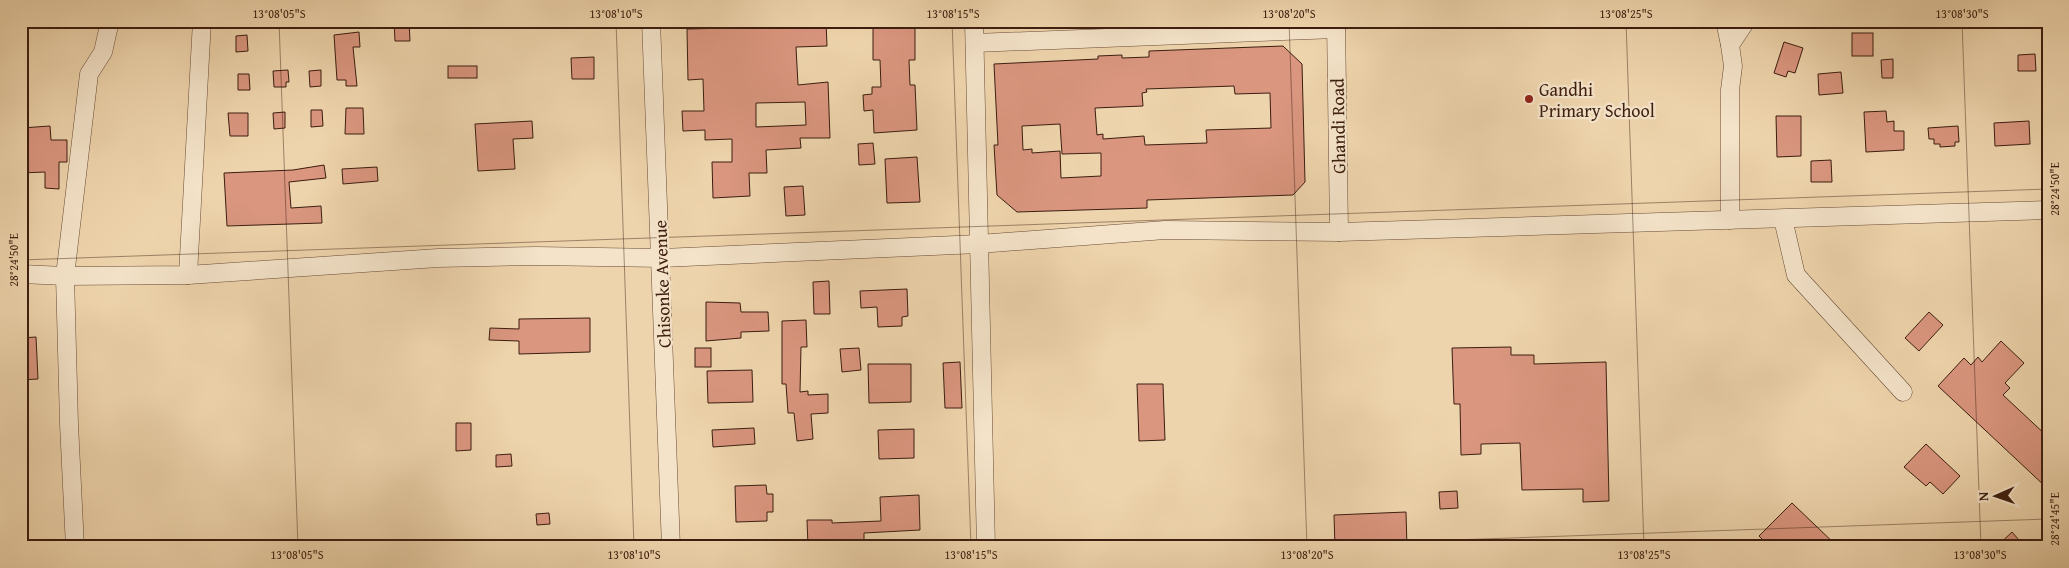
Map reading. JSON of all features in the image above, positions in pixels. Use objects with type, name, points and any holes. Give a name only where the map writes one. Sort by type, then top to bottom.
[{"type":"street","points":[[75,547],[65,276],[89,74],[103,52],[110,21]]},
{"type":"street","points":[[188,274],[202,21]]},
{"type":"street","name":"Chisonke Avenue","points":[[651,21],[662,258],[672,547]]},
{"type":"street","points":[[974,21],[986,547]]},
{"type":"street","points":[[1725,21],[1733,66],[1730,90],[1730,220]]},
{"type":"street","points":[[1730,45],[1746,21]]},
{"type":"street","points":[[975,43],[1336,25]]},
{"type":"street","name":"Ghandi Road","points":[[1336,25],[1339,232]]},
{"type":"street","points":[[21,274],[65,276],[188,274],[438,258],[536,256],[662,258],[979,244],[1166,230],[1339,232],[2048,210]]},
{"type":"street","points":[[1783,219],[1796,275],[1903,392]]},
{"type":"building","points":[[394,21],[409,21],[410,41],[395,41]]},
{"type":"building","points":[[774,21],[826,21],[827,46],[796,47],[798,85],[828,82],[830,138],[800,138],[801,148],[766,150],[767,173],[749,173],[750,196],[713,198],[712,162],[732,162],[732,139],[705,140],[705,130],[683,131],[682,111],[704,111],[703,79],[688,80],[687,29],[774,27]],"holes":[[[805,102],[806,125],[756,127],[756,103]]]},
{"type":"building","points":[[873,24],[915,24],[915,60],[909,60],[910,85],[915,85],[917,130],[874,133],[873,110],[864,111],[863,95],[872,94],[872,87],[881,87],[880,60],[873,60]]},
{"type":"building","points":[[359,32],[360,47],[353,47],[357,86],[346,86],[346,80],[337,80],[334,35]]},
{"type":"building","points":[[1852,33],[1873,33],[1873,56],[1852,56]]},
{"type":"building","points":[[247,35],[248,51],[236,52],[236,36]]},
{"type":"building","points":[[1784,42],[1803,48],[1795,73],[1788,71],[1786,77],[1774,73]]},
{"type":"building","points":[[1283,46],[1302,64],[1305,182],[1293,195],[1147,200],[1147,208],[1017,212],[997,195],[994,145],[998,145],[994,64],[1098,59],[1098,56],[1122,55],[1122,58],[1149,57],[1149,51]],"holes":[[[1234,86],[1235,94],[1270,93],[1271,128],[1206,130],[1207,143],[1145,145],[1144,136],[1103,139],[1103,134],[1097,135],[1095,108],[1143,106],[1142,93],[1147,92],[1146,89]],[[1060,124],[1062,154],[1101,153],[1101,176],[1061,178],[1060,151],[1032,153],[1032,149],[1023,150],[1022,126]]]},
{"type":"building","points":[[2035,54],[2036,71],[2018,71],[2018,55]]},
{"type":"building","points":[[594,57],[594,79],[572,79],[571,58]]},
{"type":"building","points":[[1893,59],[1893,78],[1882,78],[1881,60]]},
{"type":"building","points":[[448,66],[477,66],[477,78],[448,78]]},
{"type":"building","points":[[288,70],[289,82],[286,82],[286,87],[274,87],[273,71]]},
{"type":"building","points":[[321,70],[321,86],[310,87],[309,71]]},
{"type":"building","points":[[1841,72],[1843,93],[1819,95],[1818,74]]},
{"type":"building","points":[[238,74],[249,74],[250,90],[238,90]]},
{"type":"building","points":[[346,108],[363,108],[364,134],[345,134]]},
{"type":"building","points":[[311,110],[322,110],[323,126],[311,127]]},
{"type":"building","points":[[1886,111],[1887,122],[1894,121],[1894,131],[1904,131],[1904,150],[1866,152],[1864,112]]},
{"type":"building","points":[[285,112],[285,128],[274,129],[273,113]]},
{"type":"building","points":[[228,113],[248,113],[248,136],[230,136]]},
{"type":"building","points":[[1776,116],[1801,116],[1801,156],[1777,157]]},
{"type":"building","points":[[532,121],[533,138],[513,139],[515,169],[478,171],[475,124]]},
{"type":"building","points":[[2029,121],[2030,144],[1995,146],[1994,123]]},
{"type":"building","points":[[50,126],[51,140],[67,140],[67,162],[59,162],[59,189],[45,188],[45,172],[21,173],[21,128]]},
{"type":"building","points":[[1958,126],[1959,142],[1955,142],[1955,146],[1940,147],[1940,144],[1934,144],[1934,139],[1929,139],[1928,128]]},
{"type":"building","points":[[873,143],[875,164],[859,165],[858,144]]},
{"type":"building","points":[[917,157],[920,202],[887,203],[885,159]]},
{"type":"building","points":[[1831,160],[1832,182],[1811,182],[1811,161]]},
{"type":"building","points":[[324,165],[326,178],[289,182],[291,208],[321,206],[322,223],[227,226],[224,173],[293,170]]},
{"type":"building","points":[[377,167],[378,181],[343,184],[342,169]]},
{"type":"building","points":[[803,186],[805,215],[786,216],[784,187]]},
{"type":"building","points":[[829,281],[830,314],[814,314],[813,282]]},
{"type":"building","points":[[907,289],[908,316],[902,317],[902,326],[878,327],[877,307],[861,308],[860,291]]},
{"type":"building","points":[[706,302],[740,303],[741,312],[768,312],[769,331],[741,332],[741,338],[706,341]]},
{"type":"building","points":[[1929,312],[1943,325],[1919,351],[1905,338]]},
{"type":"building","points":[[590,318],[590,352],[519,354],[519,341],[489,340],[490,328],[519,329],[519,319]]},
{"type":"building","points":[[806,320],[807,347],[801,347],[800,392],[808,391],[808,395],[828,394],[828,413],[811,414],[813,439],[797,441],[794,413],[788,413],[786,384],[782,384],[782,321]]},
{"type":"building","points":[[36,337],[38,379],[21,380],[21,338]]},
{"type":"building","points":[[2001,341],[2024,363],[2005,383],[2010,388],[2003,395],[2048,437],[2048,489],[1938,386],[1964,358],[1971,365],[1978,357],[1982,362]]},
{"type":"building","points":[[1511,347],[1511,355],[1534,355],[1534,364],[1606,362],[1609,501],[1583,502],[1583,489],[1522,490],[1520,443],[1481,444],[1481,454],[1461,455],[1460,404],[1454,404],[1452,348]]},
{"type":"building","points":[[695,348],[711,348],[711,367],[695,367]]},
{"type":"building","points":[[859,348],[861,370],[842,372],[840,349]]},
{"type":"building","points":[[960,362],[962,408],[945,408],[943,363]]},
{"type":"building","points":[[868,364],[911,364],[911,402],[869,403]]},
{"type":"building","points":[[752,370],[753,402],[708,403],[707,371]]},
{"type":"building","points":[[1137,384],[1163,384],[1165,440],[1139,441]]},
{"type":"building","points":[[456,423],[471,423],[471,450],[456,451]]},
{"type":"building","points":[[754,428],[755,444],[713,447],[712,430]]},
{"type":"building","points":[[914,429],[914,458],[879,459],[878,430]]},
{"type":"building","points":[[1926,444],[1960,476],[1943,494],[1930,482],[1926,486],[1904,467]]},
{"type":"building","points":[[511,454],[512,466],[496,467],[496,455]]},
{"type":"building","points":[[766,485],[767,494],[773,494],[773,512],[767,512],[767,521],[736,522],[735,486]]},
{"type":"building","points":[[1457,491],[1458,508],[1440,509],[1439,492]]},
{"type":"building","points":[[919,495],[920,530],[864,533],[864,545],[808,546],[807,520],[832,520],[832,523],[881,521],[880,497]]},
{"type":"building","points":[[1792,503],[1838,547],[1770,547],[1759,536]]},
{"type":"building","points":[[1406,512],[1407,547],[1335,547],[1334,515]]},
{"type":"building","points":[[549,513],[550,524],[537,525],[536,514]]},
{"type":"building","points":[[2012,532],[2025,547],[1996,547]]},
{"type":"place","name":"Gandhi Primary School","points":[[1529,99]]}]
